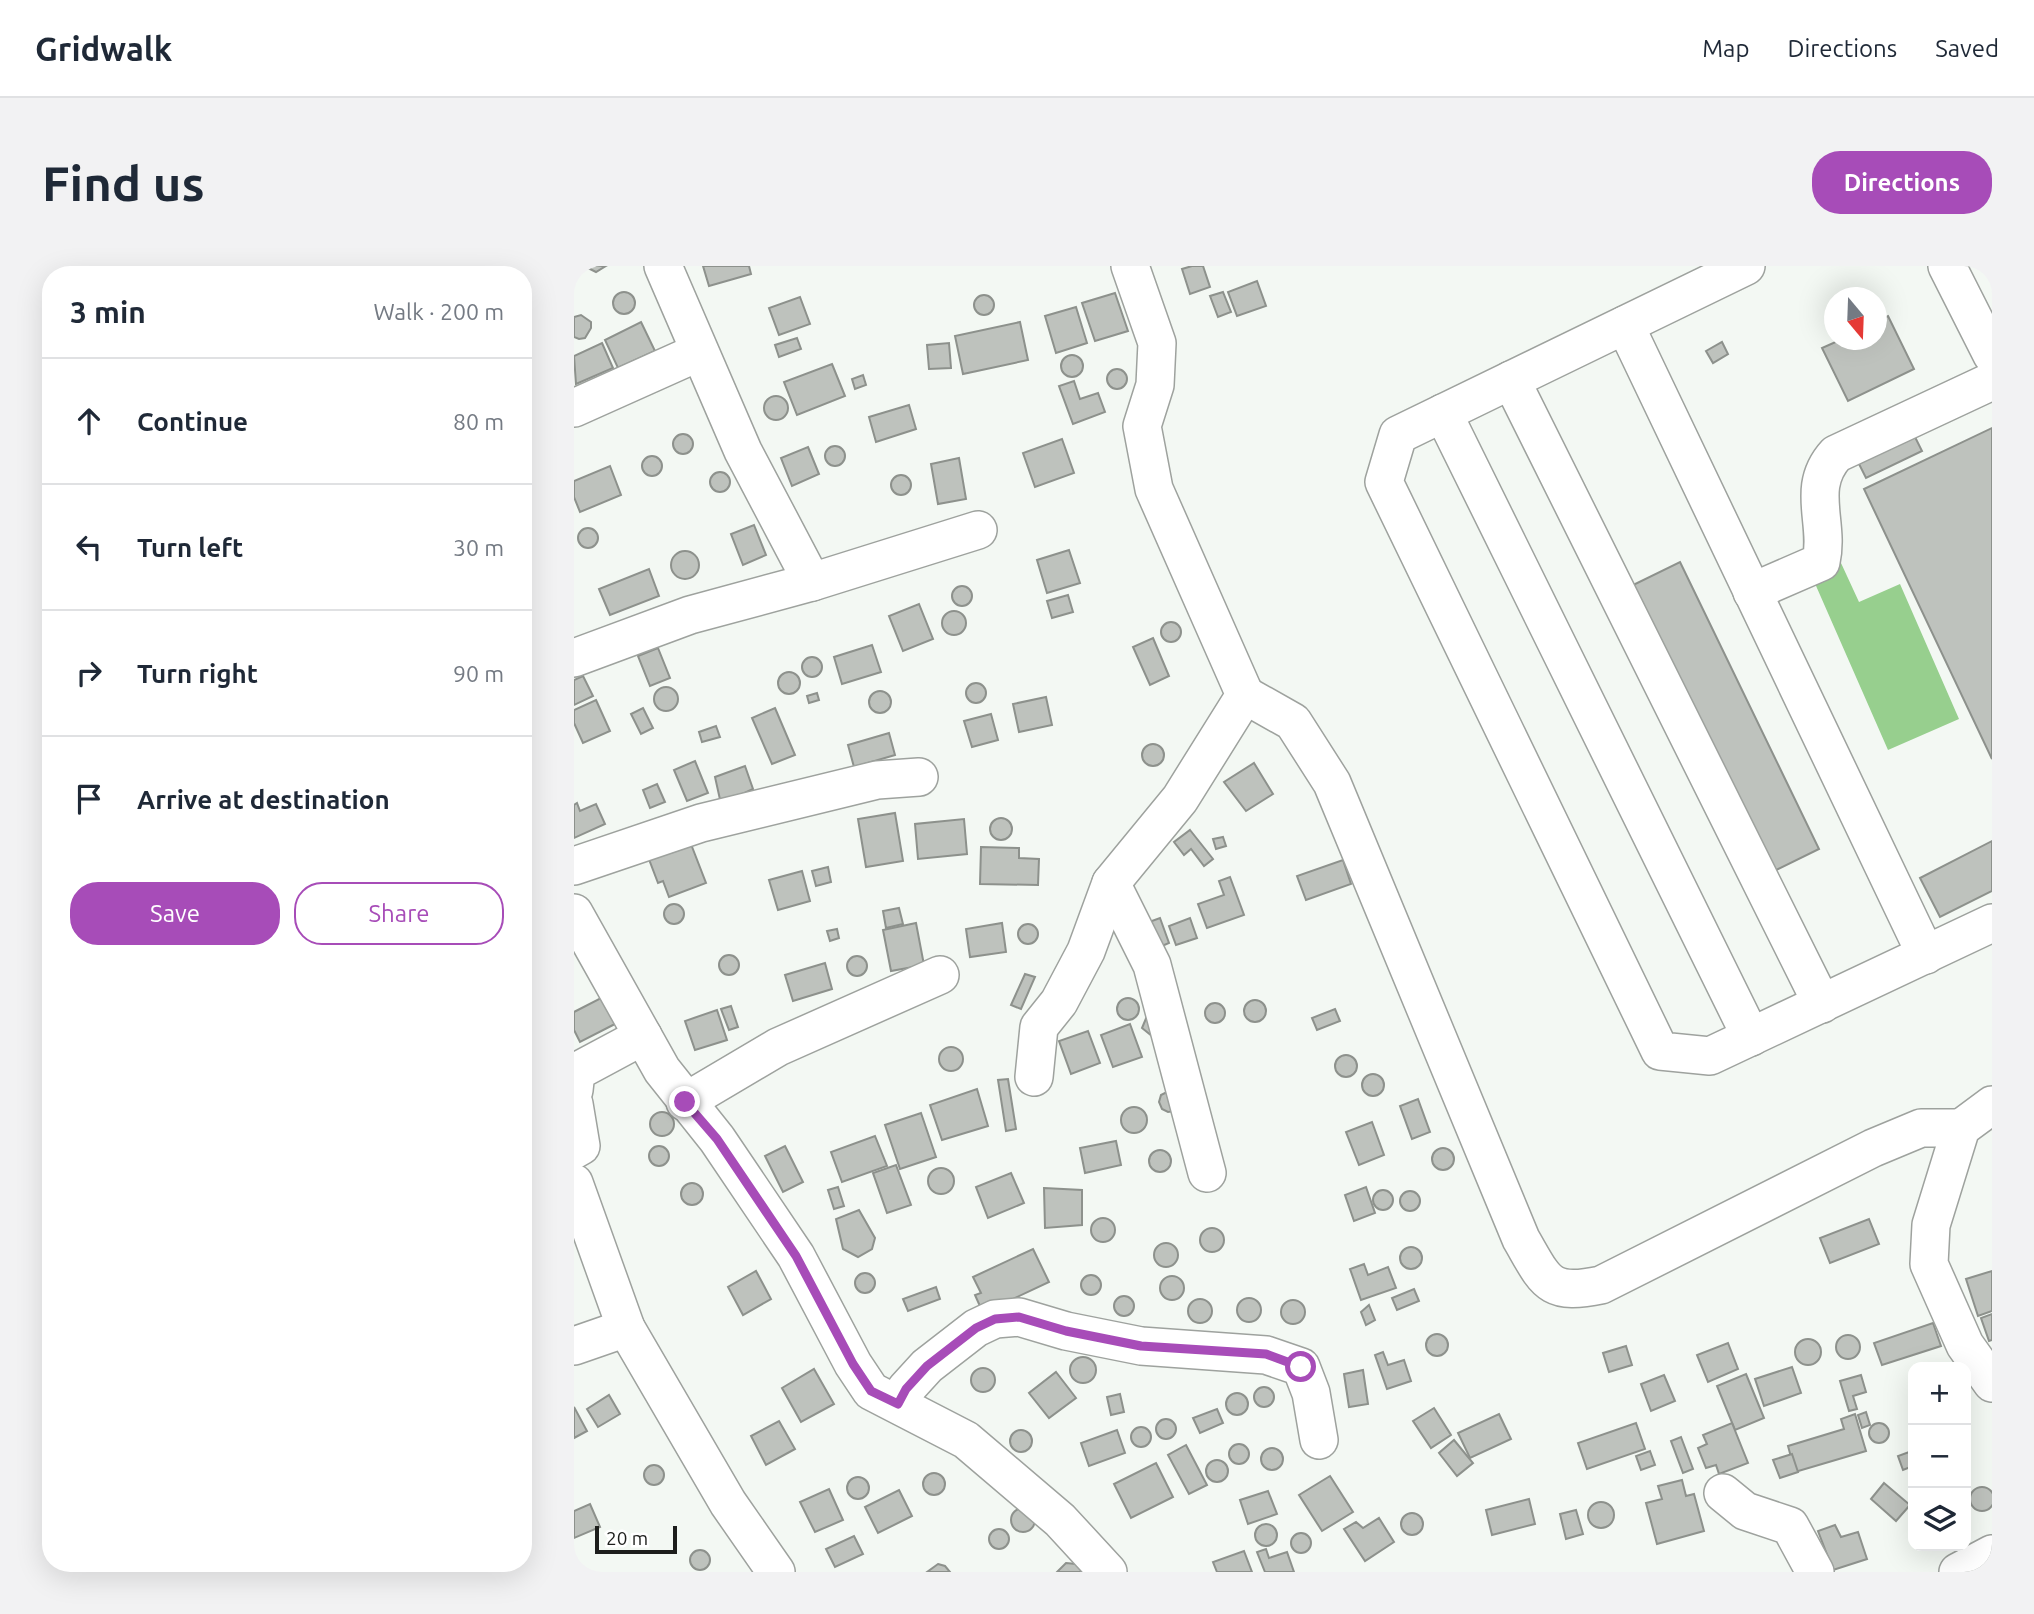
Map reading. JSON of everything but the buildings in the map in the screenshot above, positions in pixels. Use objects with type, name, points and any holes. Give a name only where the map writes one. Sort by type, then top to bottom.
[{"type":"street","points":[[663,266],[743,451],[812,582]]},
{"type":"street","points":[[1130,266],[1157,343],[1155,385],[1142,426],[1154,489],[1245,695],[1293,722],[1332,783],[1521,1239],[1545,1280],[1571,1291],[1601,1285],[1873,1148],[1921,1128],[1961,1128]]},
{"type":"street","points":[[1746,266],[1398,435],[1384,482],[1660,1051],[1710,1056],[1992,923]]},
{"type":"street","points":[[1947,266],[1992,355]]},
{"type":"street","points":[[1625,325],[1926,955]]},
{"type":"street","points":[[574,408],[699,352]]},
{"type":"street","points":[[1511,380],[1822,1004]]},
{"type":"street","points":[[1752,592],[1821,562],[1825,544],[1819,489],[1823,469],[1836,454],[1992,381]]},
{"type":"street","points":[[1443,413],[1751,1037]]},
{"type":"street","points":[[574,658],[690,615],[812,582],[978,530]]},
{"type":"street","points":[[1034,1077],[1039,1027],[1059,1002],[1086,951],[1111,883],[1180,799],[1245,695]]},
{"type":"street","points":[[574,866],[715,820],[877,780],[919,777]]},
{"type":"street","points":[[1111,883],[1153,965],[1207,1173]]},
{"type":"street","points":[[574,913],[662,1070],[717,1139],[796,1256],[853,1364],[871,1391],[966,1440],[1016,1480],[1104,1565],[1108,1572]]},
{"type":"street","points":[[685,1102],[778,1047],[940,975]]},
{"type":"street","points":[[574,1090],[576,1072],[643,1036]]},
{"type":"street","points":[[574,1104],[581,1146],[574,1150]]},
{"type":"street","points":[[1992,1105],[1961,1128],[1931,1225],[1929,1264],[1965,1345],[1992,1383]]},
{"type":"street","points":[[574,1183],[626,1328],[728,1503],[776,1572]]},
{"type":"street","points":[[898,1404],[906,1389],[927,1366],[976,1328],[995,1319],[1019,1317],[1066,1331],[1141,1346],[1266,1354],[1301,1367],[1311,1393],[1319,1440]]},
{"type":"street","points":[[574,1346],[626,1328]]},
{"type":"street","points":[[1723,1493],[1745,1511],[1790,1526],[1815,1572]]},
{"type":"street","points":[[1958,1572],[1992,1554]]},
{"type":"green space","points":[[1835,550],[1859,602],[1900,584],[1959,719],[1888,750],[1806,563]]},
{"type":"route","points":[[685,1102],[717,1139],[796,1256],[853,1364],[871,1391],[898,1404],[906,1389],[927,1366],[976,1328],[995,1319],[1019,1317],[1066,1331],[1141,1346],[1266,1354],[1301,1367]]}]
